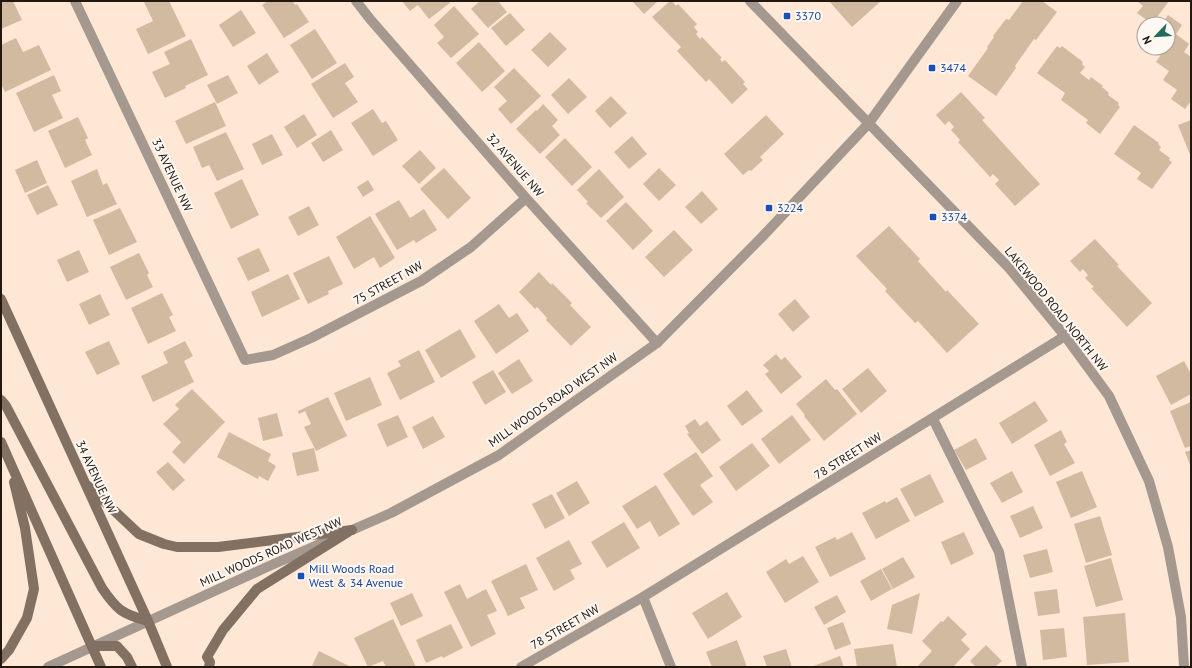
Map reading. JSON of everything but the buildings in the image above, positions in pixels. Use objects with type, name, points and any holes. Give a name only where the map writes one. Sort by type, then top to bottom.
[{"type":"main road","name":"34 AVENUE NW","points":[[1,299],[148,621],[167,667]]},
{"type":"main road","points":[[1,400],[6,406],[102,588],[113,605],[132,617],[148,621]]},
{"type":"main road","points":[[1,442],[101,667]]},
{"type":"main road","points":[[1,659],[9,650],[27,618],[34,589],[25,528],[9,460]]},
{"type":"main road","points":[[84,482],[140,534],[164,544],[177,546],[218,547],[352,530]]},
{"type":"main road","points":[[209,667],[210,662],[207,657],[223,630],[258,589],[352,530]]},
{"type":"main road","points":[[92,646],[117,646],[127,657],[132,667]]},
{"type":"street","name":"33 AVENUE NW","points":[[75,1],[245,360]]},
{"type":"street","name":"32 AVENUE NW","points":[[356,1],[526,198],[657,343]]},
{"type":"street","name":"LAKEWOOD ROAD NORTH NW","points":[[750,1],[1010,269],[1065,336],[1109,396],[1149,482],[1168,547],[1181,618],[1184,667]]},
{"type":"street","name":"MILL WOODS ROAD WEST NW","points":[[48,667],[391,513],[499,454],[657,343],[762,237],[869,123],[957,1]]},
{"type":"street","name":"75 STREET NW","points":[[245,360],[273,356],[421,281],[471,247],[526,198]]},
{"type":"street","name":"78 STREET NW","points":[[522,667],[643,598],[1065,336]]},
{"type":"street","points":[[933,419],[999,552],[1022,667]]},
{"type":"street","points":[[643,598],[671,667]]},
{"type":"place","name":"3370","points":[[787,16]]},
{"type":"place","name":"3474","points":[[932,68]]},
{"type":"place","name":"3224","points":[[769,208]]},
{"type":"place","name":"3374","points":[[933,217]]},
{"type":"place","name":"Mill Woods Road West & 34 Avenue","points":[[301,576]]}]
